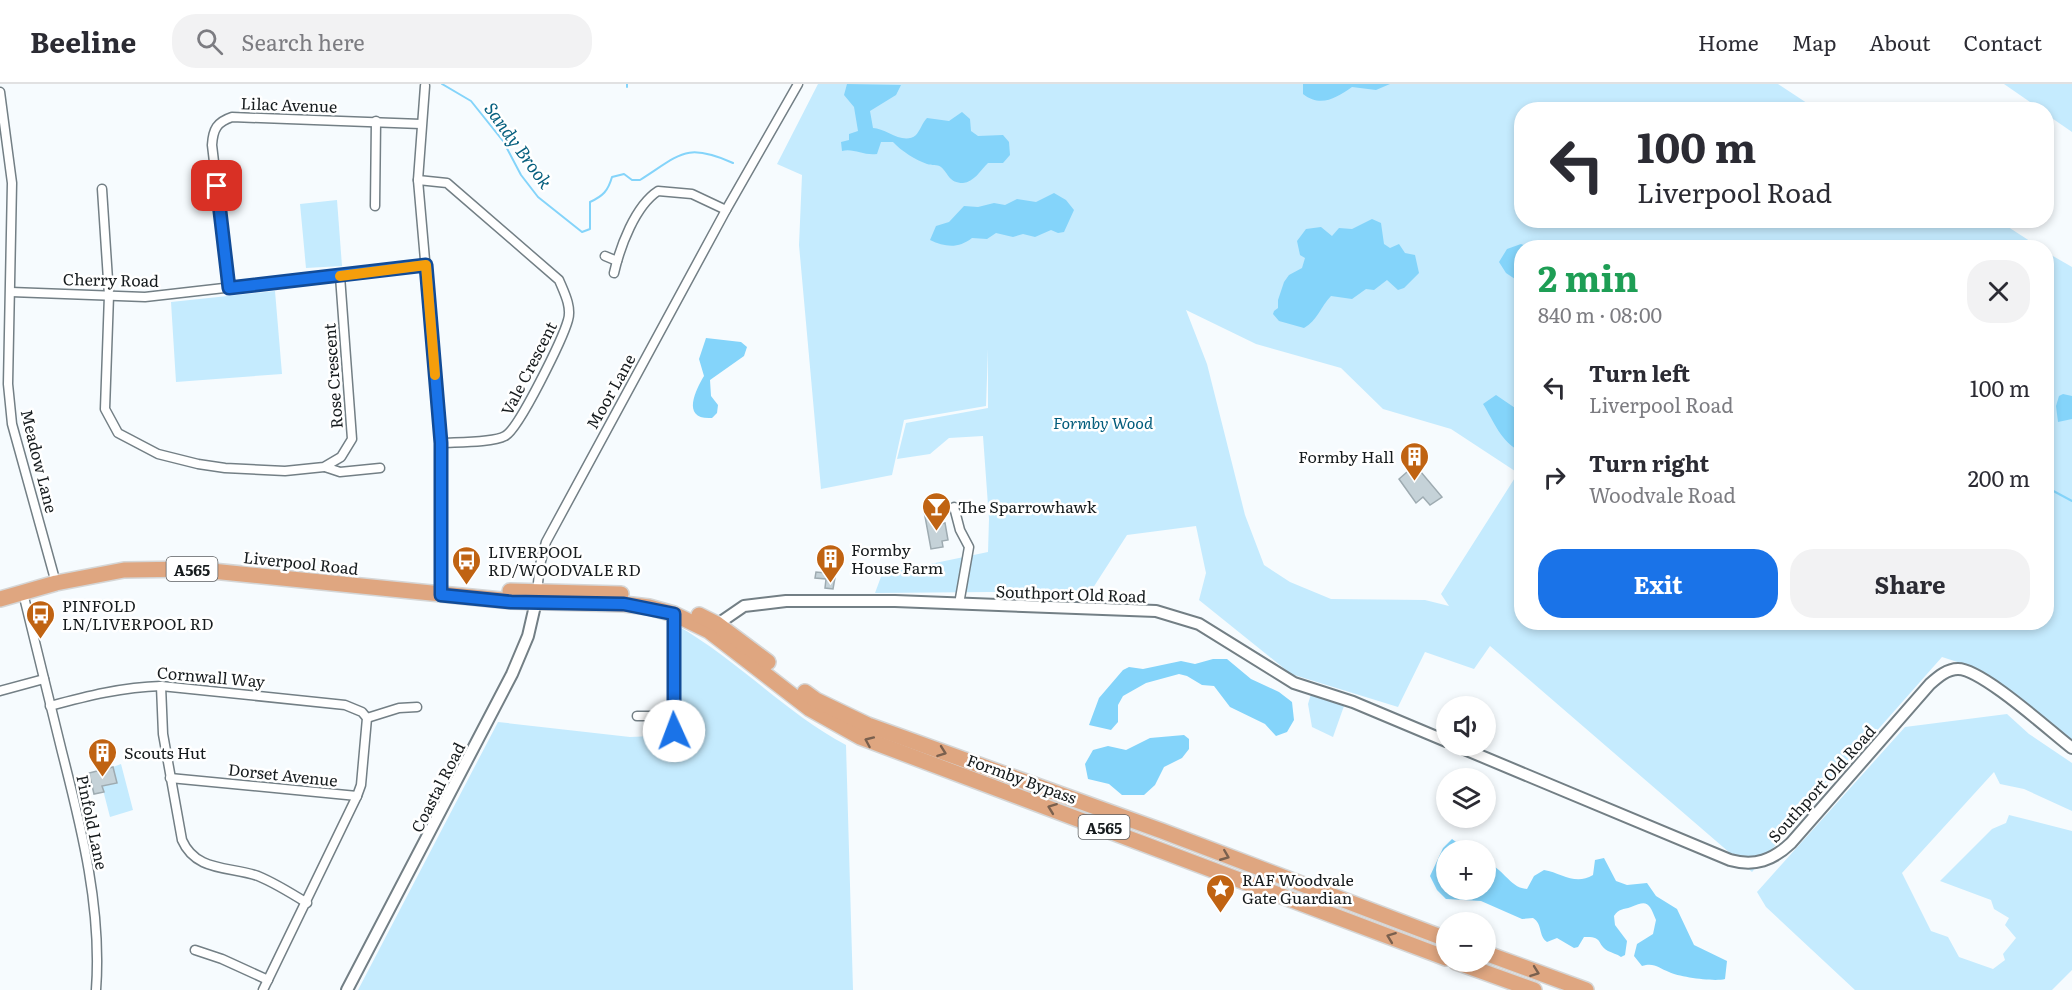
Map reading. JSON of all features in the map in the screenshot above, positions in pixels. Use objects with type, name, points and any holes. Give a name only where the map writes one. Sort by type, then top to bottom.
[{"type":"highway","name":"Liverpool Road","points":[[0,600],[56,583],[124,570],[192,568],[449,596],[506,591],[537,597],[624,604],[674,614],[713,627]]},
{"type":"highway","name":"Liverpool Road","points":[[537,597],[625,594],[670,603],[713,627]]},
{"type":"highway","name":"Formby Bypass","points":[[713,627],[747,644],[816,700],[844,715],[1436,935]]},
{"type":"highway","name":"Formby Bypass","points":[[713,627],[810,708],[860,737],[1436,954]]},
{"type":"highway","points":[[1131,820],[1158,838],[1201,855],[1203,865]]},
{"type":"highway","points":[[1496,957],[1586,990]]},
{"type":"highway","points":[[1484,972],[1534,990]]},
{"type":"street","name":"Moor Lane","points":[[537,597],[540,565],[546,542],[726,210],[798,84]]},
{"type":"street","points":[[425,86],[418,180],[441,443],[449,596]]},
{"type":"street","name":"Meadow Lane","points":[[0,92],[3,142],[12,183],[11,292],[4,384],[12,424],[56,583]]},
{"type":"street","name":"Lilac Avenue","points":[[229,288],[212,145],[213,131],[222,120],[232,117],[421,123]]},
{"type":"street","points":[[375,206],[376,121]]},
{"type":"street","name":"Vale Crescent","points":[[418,180],[447,183],[559,280],[567,299],[569,318],[544,374],[513,429],[504,437],[441,443]]},
{"type":"street","points":[[102,189],[109,295],[105,409],[118,433],[158,454],[225,468],[285,471],[325,466],[340,472],[380,468]]},
{"type":"street","points":[[614,273],[617,261],[641,210],[658,191],[692,194],[726,210]]},
{"type":"street","points":[[606,256],[617,261]]},
{"type":"street","name":"Cherry Road","points":[[11,292],[145,297],[426,265]]},
{"type":"street","name":"Rose Crescent","points":[[325,466],[341,457],[352,440],[340,276]]},
{"type":"street","points":[[954,507],[960,530],[969,547],[959,604]]},
{"type":"street","name":"Pinfold Lane","points":[[23,593],[83,836],[94,913],[98,961],[96,990]]},
{"type":"street","name":"Coastal Road","points":[[348,990],[512,674],[528,636],[537,597]]},
{"type":"street","name":"Southport Old Road","points":[[713,627],[744,606],[786,601],[895,601],[1155,611],[1199,624],[1294,683],[1353,702],[1436,737]]},
{"type":"street","points":[[674,614],[674,731]]},
{"type":"street","name":"Southport Old Road","points":[[1482,756],[1730,860],[1753,864],[1776,855],[1791,843],[1930,684],[1954,669],[1978,675],[2072,748]]},
{"type":"street","points":[[0,691],[44,679]]},
{"type":"street","name":"Cornwall Way","points":[[50,706],[97,693],[137,686],[161,686],[345,705],[362,712],[367,718]]},
{"type":"street","points":[[161,686],[163,734],[170,778],[182,840],[193,857],[212,867],[260,877],[307,903]]},
{"type":"street","points":[[263,990],[357,796],[361,785],[367,718],[399,708],[417,707]]},
{"type":"street","points":[[637,716],[674,716]]},
{"type":"street","name":"Dorset Avenue","points":[[170,778],[357,796]]},
{"type":"street","points":[[195,950],[222,959],[268,980]]},
{"type":"green space","name":"Formby Wood","points":[[818,84],[1778,84],[1805,102],[1514,102],[1514,228],[2010,228],[2028,240],[1514,240],[1514,470],[1451,429],[1383,409],[1341,368],[1256,344],[1186,310],[1207,364],[1245,515],[1264,565],[1290,582],[1331,599],[1425,600],[1449,606],[1441,594],[1514,479],[1514,630],[2054,630],[2054,257],[2072,267],[2072,747],[1979,669],[1942,657],[1752,872],[1490,646],[1474,669],[1425,652],[1398,707],[1291,674],[1199,600],[1206,573],[1196,526],[1127,535],[1091,591],[875,593],[882,574],[988,552],[989,519],[983,436],[949,438],[930,454],[897,459],[906,423],[988,408],[988,349],[986,406],[904,420],[892,475],[821,489],[799,245],[802,175],[777,164]]},
{"type":"green space","points":[[2004,84],[2072,84],[2072,132],[2054,120],[2054,102],[2030,102]]},
{"type":"green space","points":[[337,200],[342,266],[306,268],[300,204]]},
{"type":"green space","points":[[275,291],[282,374],[176,382],[171,302]]},
{"type":"green space","points":[[676,625],[720,653],[823,732],[846,745],[853,990],[358,990],[498,722],[630,737],[676,735]]},
{"type":"green space","points":[[1311,694],[1344,706],[1333,737],[1312,727],[1308,704]]},
{"type":"green space","points":[[2007,714],[2029,734],[2072,763],[2072,811],[2024,789],[2000,784],[1994,772],[1902,873],[1931,931],[1948,937],[1959,957],[1993,969],[2005,960],[2003,954],[2016,938],[2005,925],[2009,918],[1994,909],[1991,900],[1940,881],[1992,829],[2006,823],[2009,815],[2072,831],[2072,970],[2052,990],[1855,990],[1766,907],[1757,892],[1905,727]]},
{"type":"green space","points":[[121,764],[133,810],[110,817],[102,786],[117,783],[113,767]]},
{"type":"water","points":[[847,84],[901,85],[896,95],[870,111],[873,128],[906,139],[916,135],[927,118],[949,121],[962,112],[970,119],[971,131],[978,136],[1003,135],[1009,142],[1010,155],[1003,163],[988,163],[974,178],[958,183],[939,166],[914,158],[893,142],[881,142],[877,154],[842,151],[841,142],[849,140],[849,134],[858,131],[854,107],[844,95]]},
{"type":"water","points":[[1303,84],[1390,84],[1376,90],[1352,87],[1334,98],[1322,101],[1303,94]]},
{"type":"water","points":[[1054,193],[1066,200],[1074,210],[1064,232],[1058,233],[1051,230],[1035,237],[1023,234],[1013,237],[996,233],[987,239],[972,238],[962,244],[951,246],[930,240],[936,226],[949,222],[964,206],[978,207],[994,203],[1005,205],[1017,199],[1036,202]]},
{"type":"water","points":[[1372,219],[1381,223],[1384,244],[1390,248],[1399,244],[1405,253],[1415,255],[1419,273],[1404,288],[1398,290],[1387,280],[1374,290],[1366,289],[1352,299],[1331,296],[1304,328],[1279,321],[1273,314],[1278,308],[1284,282],[1289,275],[1302,268],[1305,258],[1300,255],[1297,241],[1306,229],[1321,227],[1332,236],[1339,228],[1352,229]]},
{"type":"water","points":[[1514,246],[1514,278],[1506,273],[1499,262],[1507,249]]},
{"type":"water","points":[[706,338],[741,342],[747,347],[744,356],[710,380],[711,396],[718,405],[717,413],[712,418],[702,417],[693,410],[694,396],[704,376],[699,359]]},
{"type":"water","points":[[2063,394],[2072,396],[2072,419],[2058,422],[2056,406],[2059,396]]},
{"type":"water","points":[[1496,395],[1514,407],[1514,448],[1503,437],[1483,404]]},
{"type":"water","points":[[1213,659],[1227,659],[1251,679],[1279,692],[1292,702],[1294,720],[1287,732],[1276,736],[1265,724],[1230,707],[1214,686],[1202,685],[1179,674],[1146,683],[1123,696],[1118,705],[1118,722],[1111,730],[1089,725],[1099,698],[1123,670],[1129,667],[1143,669],[1181,661],[1195,664]]},
{"type":"water","points":[[1184,735],[1189,739],[1189,749],[1182,758],[1164,767],[1155,785],[1144,795],[1122,795],[1109,784],[1088,779],[1085,764],[1093,750],[1108,746],[1126,750],[1150,738]]},
{"type":"water","points":[[1604,858],[1616,881],[1627,885],[1647,883],[1656,896],[1677,909],[1694,945],[1727,961],[1725,979],[1688,977],[1653,965],[1642,966],[1634,956],[1637,944],[1653,934],[1656,920],[1649,906],[1644,903],[1619,910],[1614,916],[1615,925],[1627,941],[1625,955],[1621,957],[1608,951],[1594,938],[1584,937],[1578,947],[1574,948],[1557,938],[1547,942],[1533,918],[1522,919],[1481,901],[1464,900],[1496,900],[1496,868],[1515,885],[1527,889],[1534,876],[1544,870],[1574,879],[1586,878],[1593,875],[1595,860]]},
{"type":"water","points":[[1436,863],[1436,888],[1430,876]]},
{"type":"building","name":"Formby Hall","points":[[1415,465],[1442,497],[1430,505],[1423,497],[1416,503],[1399,479]]},
{"type":"building","name":"The Sparrowhawk","points":[[934,509],[937,525],[945,523],[948,540],[942,541],[943,547],[931,549],[924,511]]},
{"type":"building","name":"Formby House Farm","points":[[826,571],[836,572],[833,589],[825,588],[826,579],[815,578],[816,572],[826,573]]},
{"type":"building","name":"Scouts Hut","points":[[113,767],[117,783],[102,786],[104,792],[94,794],[89,773]]},
{"type":"waterway","name":"Sandy Brook","points":[[442,84],[471,101],[503,141],[521,175],[538,197],[582,232],[590,229],[590,202],[604,193],[612,177],[624,174],[632,180],[640,180],[675,158],[694,152],[733,163]]},
{"type":"waterway","points":[[2054,491],[2072,501]]},
{"type":"slow traffic","points":[[340,276],[426,265],[435,375]]},
{"type":"place","name":"Formby Hall","points":[[1415,482]]},
{"type":"place","name":"The Sparrowhawk","points":[[937,532]]},
{"type":"place","name":"Formby House Farm","points":[[830,584]]},
{"type":"place","name":"LIVERPOOL RD/WOODVALE RD","points":[[467,586]]},
{"type":"place","name":"PINFOLD LN/LIVERPOOL RD","points":[[41,640]]},
{"type":"place","name":"Scouts Hut","points":[[103,778]]},
{"type":"place","name":"RAF Woodvale Gate Guardian","points":[[1221,914]]},
{"type":"route","points":[[217,186],[229,288],[426,265],[441,443],[441,595],[511,602],[624,604],[649,607],[674,614],[674,731]]}]
